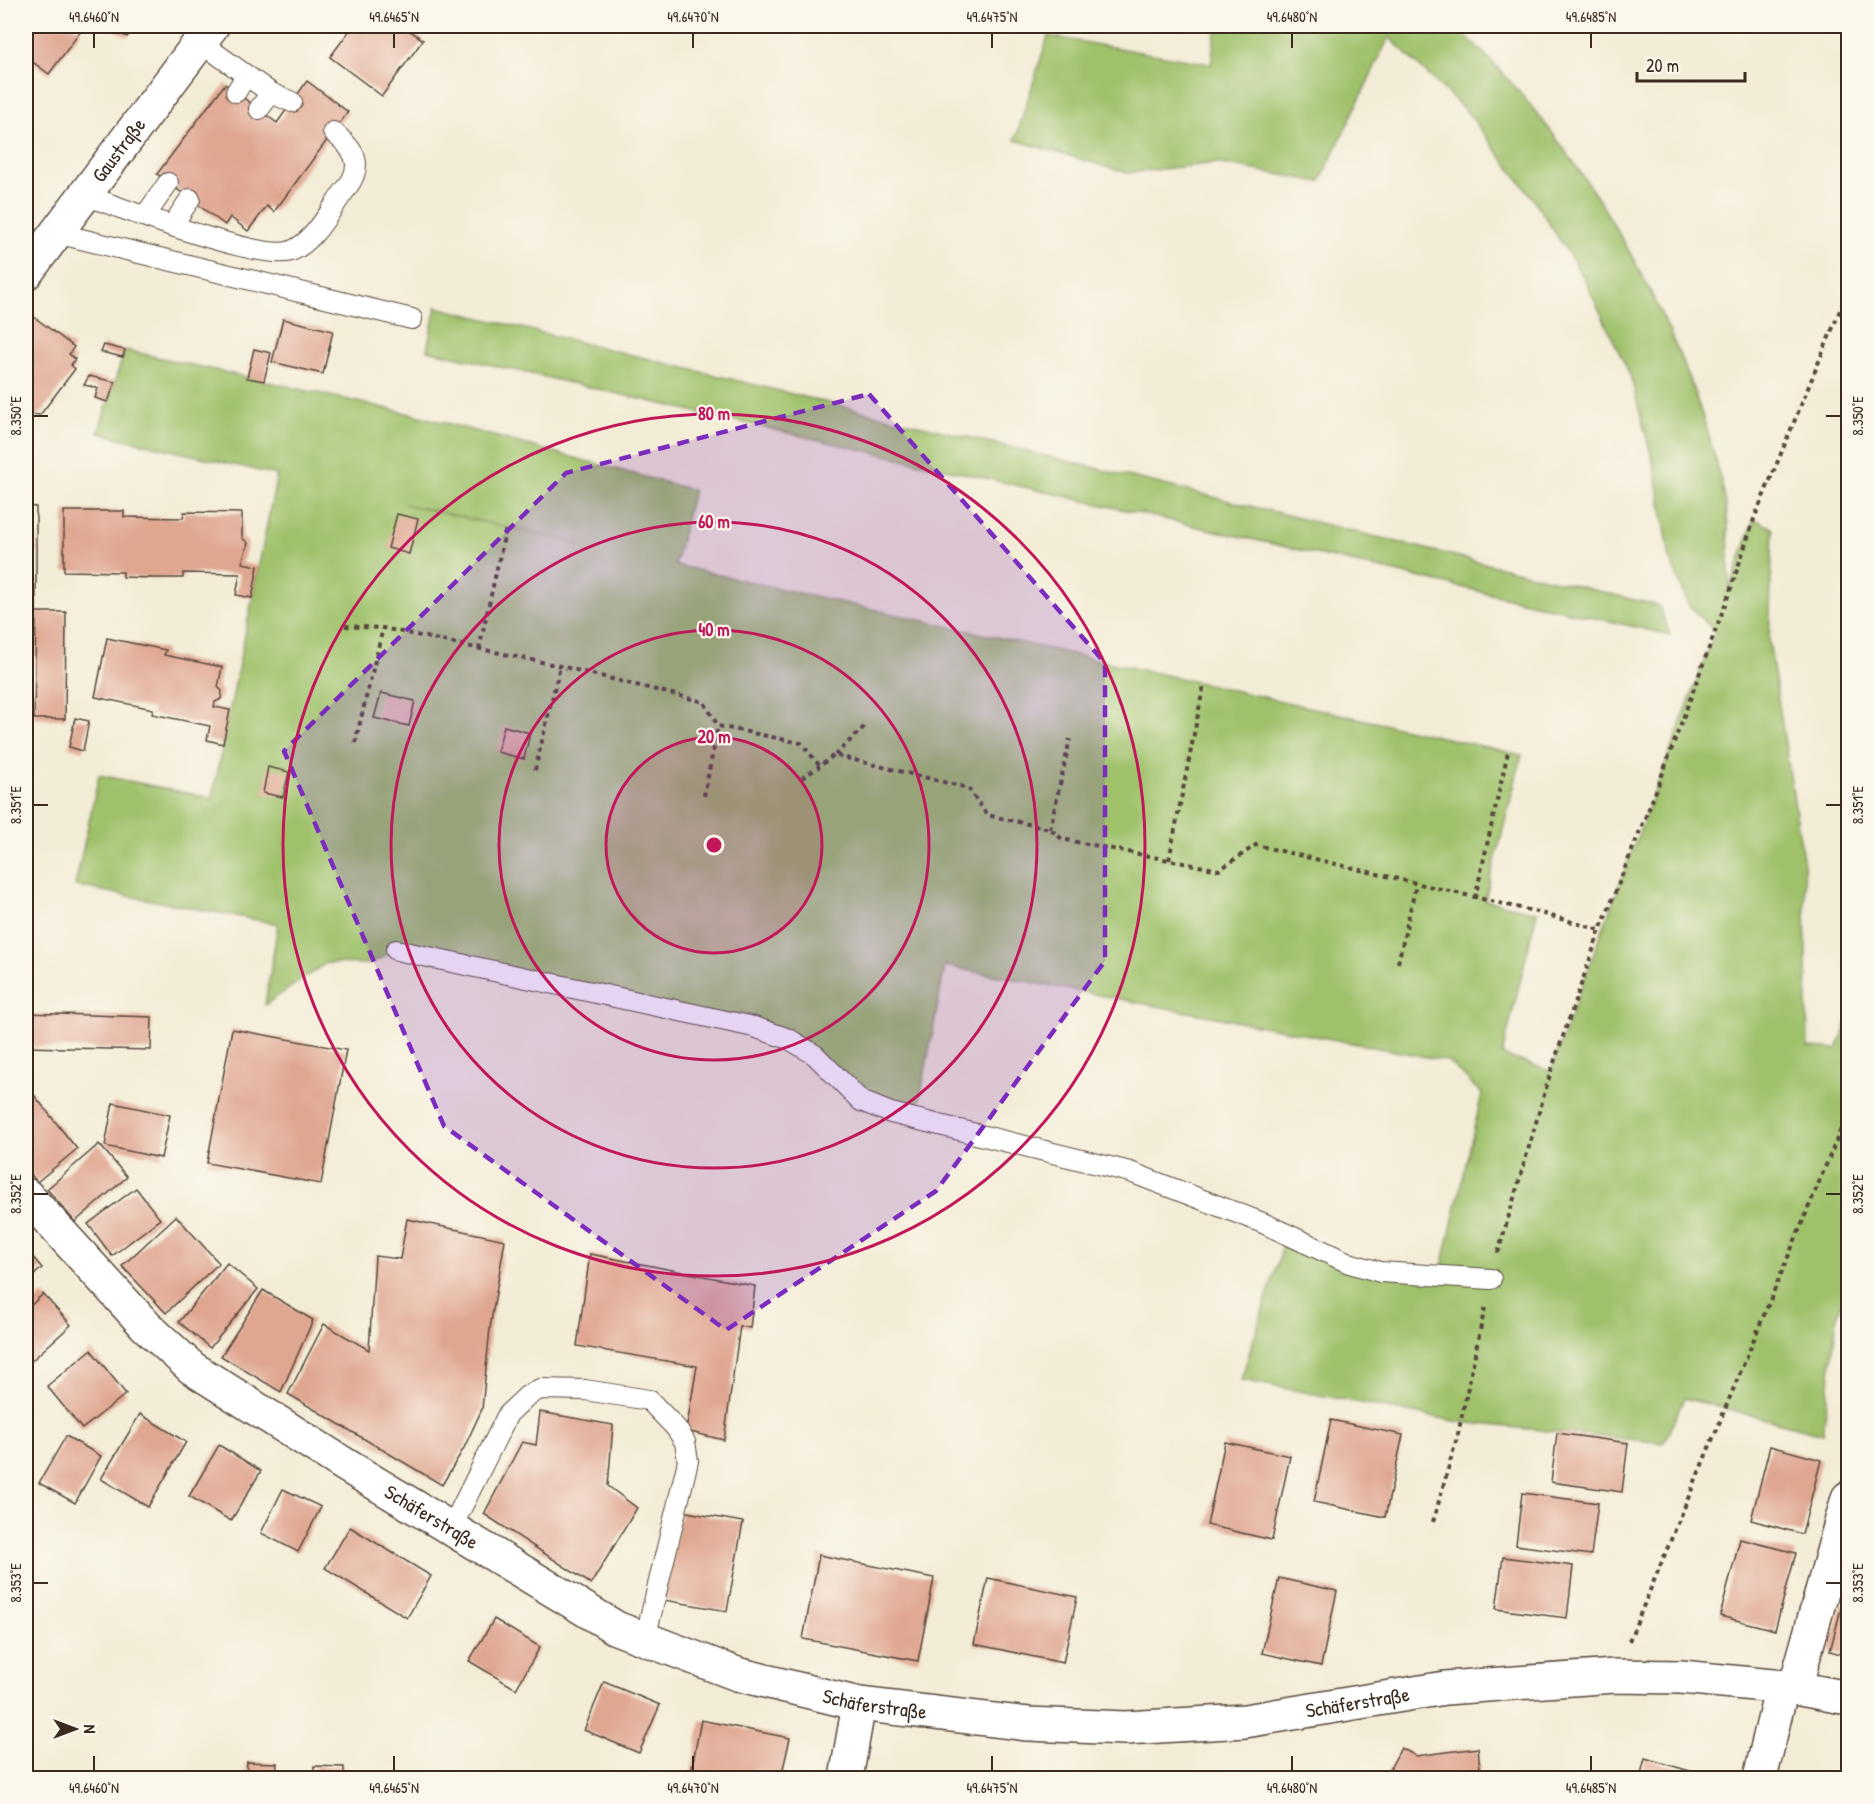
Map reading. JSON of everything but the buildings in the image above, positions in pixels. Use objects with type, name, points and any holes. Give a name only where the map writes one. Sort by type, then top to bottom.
[{"type":"street","name":"Gaustraße","points":[[27,269],[206,34]]},
{"type":"street","name":"Schäferstraße","points":[[26,1196],[146,1326],[192,1368],[451,1529],[616,1628],[737,1674],[859,1704],[1028,1724],[1125,1728],[1181,1726],[1300,1714],[1445,1688],[1615,1676],[1681,1677],[1789,1687],[1848,1698]]},
{"type":"street","points":[[1760,1779],[1848,1498]]},
{"type":"street","points":[[846,1779],[859,1704]]},
{"type":"lane","points":[[206,34],[241,84],[292,102]]},
{"type":"lane","points":[[259,109],[271,93]]},
{"type":"lane","points":[[85,195],[172,226],[268,253],[280,253],[298,247],[306,241],[353,179],[356,162],[354,152],[333,132]]},
{"type":"lane","points":[[145,216],[168,183]]},
{"type":"lane","points":[[172,226],[190,199]]},
{"type":"lane","points":[[56,233],[412,319]]},
{"type":"lane","points":[[396,950],[754,1027],[789,1039],[815,1055],[861,1101],[891,1113],[1130,1172],[1263,1223],[1349,1263],[1380,1272],[1491,1279]]},
{"type":"lane","points":[[451,1529],[508,1414],[527,1396],[540,1389],[585,1390],[649,1400],[676,1428],[685,1442],[688,1461],[645,1639]]},
{"type":"path","points":[[1433,1522],[1458,1434],[1491,1279],[1551,1071],[1600,930],[1658,786],[1754,519],[1848,291]]},
{"type":"path","points":[[479,649],[506,528]]},
{"type":"path","points":[[345,626],[383,628],[560,666],[704,702],[718,726],[704,796]]},
{"type":"path","points":[[355,743],[383,628]]},
{"type":"path","points":[[535,770],[560,666]]},
{"type":"path","points":[[1169,860],[1204,684]]},
{"type":"path","points":[[718,726],[801,743],[820,766]]},
{"type":"path","points":[[802,778],[834,755],[865,726]]},
{"type":"path","points":[[1050,829],[1070,738]]},
{"type":"path","points":[[1475,898],[1508,752]]},
{"type":"path","points":[[834,755],[968,788],[987,815],[1050,829],[1062,839],[1219,870],[1256,845],[1600,930]]},
{"type":"path","points":[[1398,963],[1416,885]]},
{"type":"path","points":[[1615,1676],[1848,1112]]},
{"type":"highlighted area","points":[[869,394],[1105,663],[1105,961],[936,1191],[726,1330],[444,1126],[284,751],[566,473]]},
{"type":"green space","points":[[1216,26],[1456,26],[1502,72],[1545,124],[1585,179],[1622,238],[1655,300],[1683,363],[1706,426],[1723,489],[1728,526],[1730,589],[1754,519],[1773,528],[1769,641],[1804,865],[1808,1047],[1837,1049],[1848,1020],[1848,1287],[1837,1316],[1823,1434],[1684,1398],[1664,1443],[1460,1422],[1241,1380],[1287,1233],[1349,1263],[1440,1276],[1482,1094],[1448,1061],[945,966],[916,1120],[891,1113],[789,1039],[396,950],[370,964],[326,963],[265,1005],[278,924],[75,886],[99,775],[212,798],[277,475],[98,433],[125,350],[416,415],[693,490],[675,565],[1522,755],[1485,900],[1537,912],[1502,1055],[1551,1071],[1715,632],[1688,604],[1670,558],[1656,473],[1630,375],[1583,276],[1532,197],[1468,113],[1389,37],[1320,182],[1216,163],[1127,173],[1015,140],[1048,36],[1211,64]]},
{"type":"green space","points":[[436,307],[1659,606],[1670,635],[427,350]]}]
